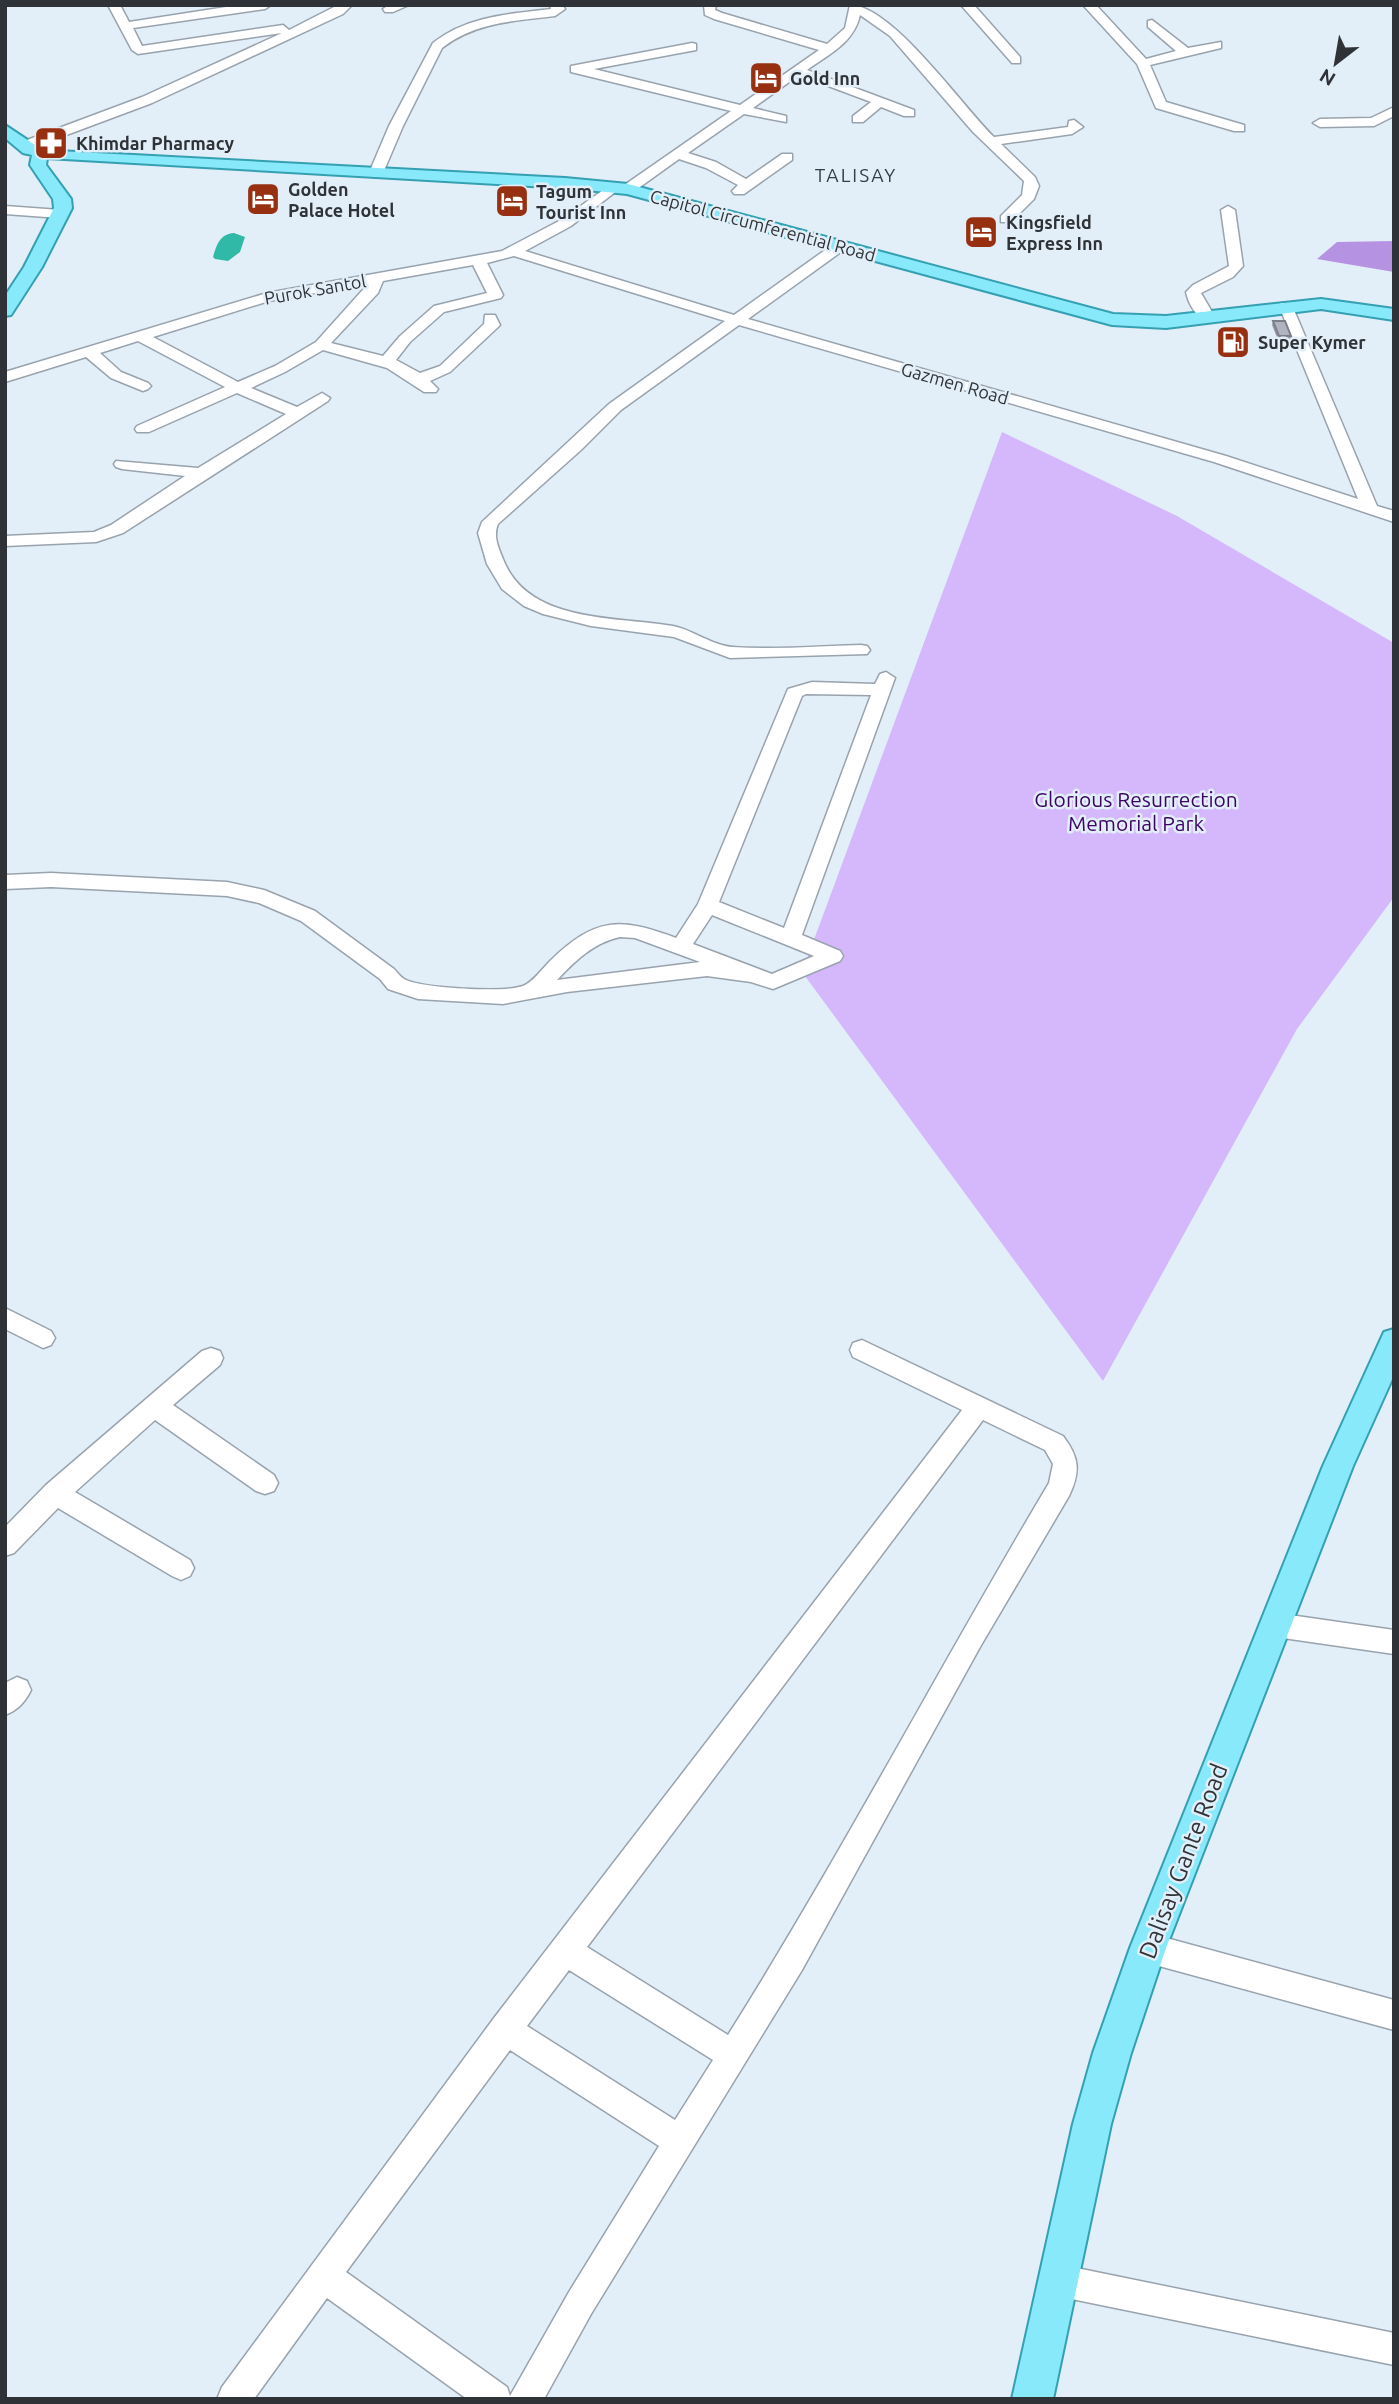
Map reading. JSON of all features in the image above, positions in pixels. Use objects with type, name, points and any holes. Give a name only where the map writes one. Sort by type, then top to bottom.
[{"type":"main road","name":"Capitol Circumferential Road","points":[[5,131],[16,146],[42,153],[621,188],[1096,316],[1149,322],[1286,306],[1342,306],[1394,315]]},
{"type":"main road","points":[[5,310],[12,292],[60,215],[62,199],[38,165],[42,153]]},
{"type":"main road","name":"Dalisay Gante Road","points":[[1031,2399],[1091,2124],[1148,1948],[1338,1466],[1394,1341]]},
{"type":"street","points":[[114,5],[136,49],[174,64],[253,52],[339,11],[346,5]]},
{"type":"street","points":[[124,26],[226,8],[265,5]]},
{"type":"street","points":[[389,9],[403,5]]},
{"type":"street","points":[[376,173],[396,126],[443,40],[462,27],[555,12],[559,9],[556,5]]},
{"type":"street","points":[[710,5],[709,12],[718,16],[830,49]]},
{"type":"street","points":[[967,5],[1016,60]]},
{"type":"street","points":[[1089,5],[1143,63],[1161,105],[1239,128]]},
{"type":"street","points":[[856,6],[894,33],[983,124],[991,142],[1025,174],[1032,186],[1029,196],[1006,219]]},
{"type":"street","name":"Purok Santol","points":[[5,377],[283,293],[479,262],[515,252],[676,154],[830,49],[847,35],[856,6]]},
{"type":"street","points":[[226,8],[238,36],[253,52]]},
{"type":"street","points":[[1152,24],[1186,53]]},
{"type":"street","points":[[16,146],[130,107],[174,64],[238,36],[282,29]]},
{"type":"street","points":[[1143,63],[1217,45]]},
{"type":"street","points":[[692,47],[576,69],[779,118],[792,109]]},
{"type":"street","points":[[799,71],[857,97],[875,97],[879,102],[909,113]]},
{"type":"street","points":[[596,91],[599,75]]},
{"type":"street","points":[[858,119],[879,102]]},
{"type":"street","points":[[1320,123],[1374,122],[1394,111]]},
{"type":"street","points":[[991,142],[1072,130],[1076,127],[1074,124]]},
{"type":"street","points":[[676,154],[711,165],[743,188],[786,157]]},
{"type":"street","points":[[1208,317],[1195,300],[1193,292],[1208,281],[1231,273],[1236,266],[1228,210]]},
{"type":"street","points":[[6,211],[60,215]]},
{"type":"street","points":[[840,246],[615,407],[575,447],[490,522],[486,533],[505,582],[515,592],[570,615],[674,632],[730,653],[860,650]]},
{"type":"street","name":"Gazmen Road","points":[[515,252],[736,320],[1202,454],[1394,517]]},
{"type":"street","points":[[387,361],[405,339],[439,309],[496,295],[479,262]]},
{"type":"street","points":[[143,429],[238,388],[293,362],[321,345],[373,290],[377,278]]},
{"type":"street","points":[[1286,306],[1370,509]]},
{"type":"street","points":[[321,345],[387,361],[425,384],[492,325],[490,318]]},
{"type":"street","points":[[138,335],[238,388],[298,413]]},
{"type":"street","points":[[177,355],[198,348]]},
{"type":"street","points":[[88,351],[116,375],[143,386]]},
{"type":"street","points":[[5,541],[107,534],[149,510],[201,473],[322,398]]},
{"type":"street","points":[[122,464],[201,473]]},
{"type":"street","points":[[681,947],[708,905],[794,693],[802,689],[883,684],[791,937]]},
{"type":"street","points":[[5,882],[101,882],[227,889],[249,893],[308,916],[387,974],[395,984],[418,992],[503,997],[567,985],[707,969],[757,975]]},
{"type":"street","points":[[529,994],[589,938],[622,929],[637,931],[773,982],[833,956],[708,905]]},
{"type":"street","points":[[5,1318],[43,1338]]},
{"type":"street","points":[[526,2399],[587,2291],[792,1960],[971,1638],[1060,1488],[1066,1471],[1066,1458],[1054,1443],[862,1350]]},
{"type":"street","points":[[5,1545],[55,1493],[135,1419],[155,1406],[211,1358]]},
{"type":"street","points":[[155,1406],[265,1483]]},
{"type":"street","points":[[234,2399],[505,2029],[979,1406]]},
{"type":"street","points":[[55,1493],[181,1568]]},
{"type":"street","points":[[1276,1625],[1394,1642]]},
{"type":"street","points":[[1148,1948],[1394,2015]]},
{"type":"street","points":[[566,1951],[734,2056]]},
{"type":"street","points":[[505,2029],[679,2141]]},
{"type":"street","points":[[324,2276],[495,2399]]},
{"type":"street","points":[[1056,2280],[1394,2349]]},
{"type":"green space","name":"Glorious Resurrection Memorial Park","points":[[1002,432],[1177,516],[1394,643],[1394,897],[1297,1029],[1103,1381],[802,972]]},
{"type":"shaded area","points":[[234,233],[245,237],[240,252],[228,261],[215,259],[213,257],[220,240],[225,235]]},
{"type":"shaded area","points":[[1394,241],[1394,272],[1317,259],[1337,242]]},
{"type":"building","points":[[1273,321],[1285,321],[1291,336],[1279,336]]},
{"type":"building","name":"Super Kymer","points":[[1223,331],[1242,331],[1245,345],[1227,345]]},
{"type":"place","name":"Gold Inn","points":[[766,78]]},
{"type":"place","name":"Khimdar Pharmacy","points":[[51,143]]},
{"type":"place","name":"Golden Palace Hotel","points":[[263,199]]},
{"type":"place","name":"Tagum Tourist Inn","points":[[512,201]]},
{"type":"place","name":"Kingsfield Express Inn","points":[[981,232]]},
{"type":"place","name":"Super Kymer","points":[[1233,342]]},
{"type":"district","name":"TALISAY","points":[[856,175]]}]
